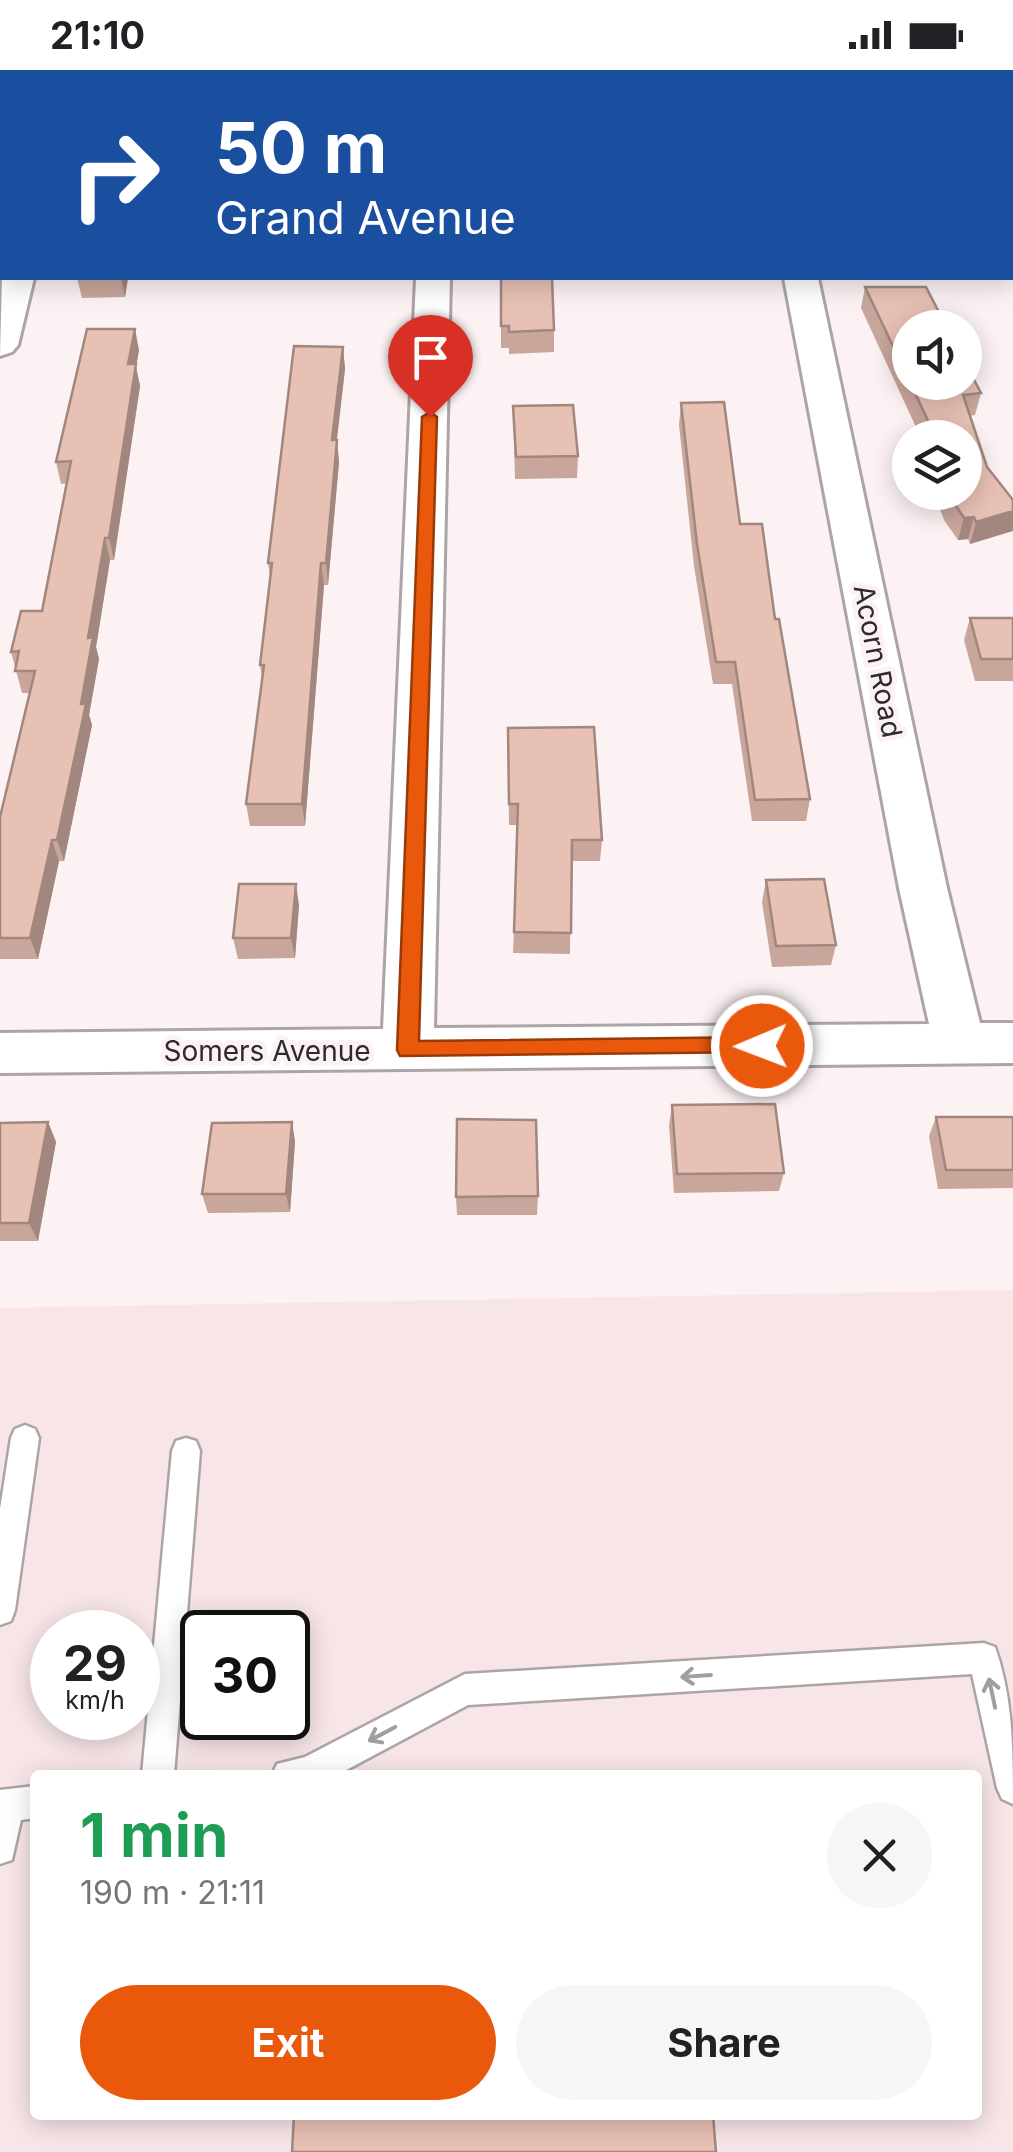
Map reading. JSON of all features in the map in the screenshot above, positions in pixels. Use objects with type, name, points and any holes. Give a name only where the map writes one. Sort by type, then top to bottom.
[{"type":"street","points":[[0,345],[16,280]]},
{"type":"street","points":[[408,1050],[433,280]]},
{"type":"street","name":"Acorn Road","points":[[800,280],[923,888],[959,1043]]},
{"type":"street","name":"Somers Avenue","points":[[0,1053],[1013,1043]]},
{"type":"lane","points":[[0,1610],[25,1438]]},
{"type":"lane","points":[[158,1770],[186,1451]]},
{"type":"lane","points":[[314,1770],[465,1690],[984,1658],[1013,1788]]},
{"type":"lane","points":[[0,1848],[14,1804]]},
{"type":"shaded area","points":[[1013,1290],[1013,2152],[0,2152],[0,1308]]},
{"type":"building","points":[[501,280],[552,280],[554,330],[509,332],[509,326],[501,326]]},
{"type":"building","points":[[865,287],[926,287],[938,310],[892,310],[892,344]]},
{"type":"building","points":[[87,329],[135,329],[128,364],[136,364],[109,538],[105,538],[88,638],[93,637],[81,704],[86,704],[57,840],[52,840],[30,938],[0,938],[0,817],[35,671],[15,671],[19,651],[11,652],[21,611],[42,611],[71,461],[56,462]]},
{"type":"building","points":[[294,346],[343,347],[302,804],[246,804],[264,665],[260,665],[272,563],[268,563]]},
{"type":"building","points":[[918,400],[965,400],[971,420],[928,420]]},
{"type":"building","points":[[724,402],[740,524],[762,524],[775,619],[779,619],[810,799],[755,800],[735,662],[716,662],[697,544],[681,403]]},
{"type":"building","points":[[573,405],[578,456],[516,457],[513,406]]},
{"type":"building","points":[[982,452],[987,467],[1013,500],[1013,511],[976,522],[974,517],[964,518],[959,510],[982,510]]},
{"type":"building","points":[[970,618],[1013,618],[1013,659],[981,659]]},
{"type":"building","points":[[594,727],[602,840],[572,840],[571,933],[514,932],[518,804],[509,804],[508,728]]},
{"type":"building","points":[[824,879],[836,945],[776,946],[766,880]]},
{"type":"building","points":[[239,884],[296,884],[291,938],[233,938]]},
{"type":"building","points":[[775,1104],[784,1173],[677,1174],[672,1105]]},
{"type":"building","points":[[936,1117],[1013,1117],[1013,1170],[946,1170]]},
{"type":"building","points":[[457,1119],[536,1120],[538,1196],[456,1197]]},
{"type":"building","points":[[48,1122],[29,1223],[0,1223],[0,1123]]},
{"type":"building","points":[[292,1122],[286,1194],[202,1194],[212,1123]]},
{"type":"building","points":[[294,2120],[713,2120],[716,2152],[292,2152]]},
{"type":"route","points":[[430,417],[408,1050],[762,1046]]}]
